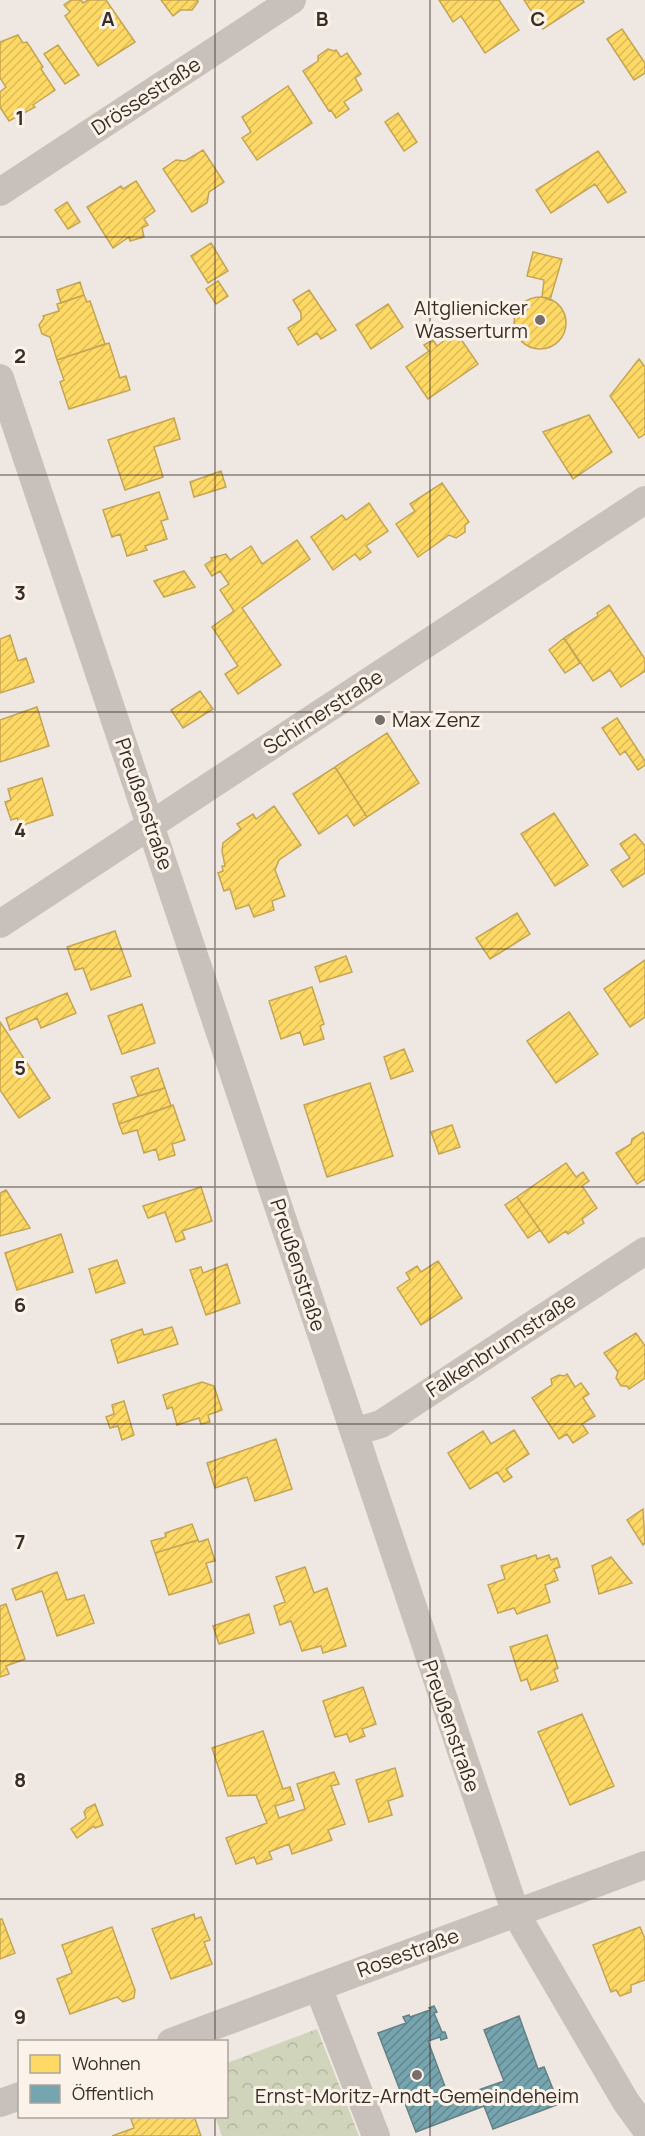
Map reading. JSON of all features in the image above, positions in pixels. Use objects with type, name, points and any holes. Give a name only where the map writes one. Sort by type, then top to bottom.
[{"type":"street","name":"Drössestraße","points":[[0,192],[292,0]]},
{"type":"street","name":"Preußenstraße","points":[[0,378],[516,1914],[621,2093],[645,2128]]},
{"type":"street","name":"Schirnerstraße","points":[[0,924],[645,500]]},
{"type":"street","name":"Falkenbrunnstraße","points":[[354,1432],[381,1424],[645,1251]]},
{"type":"street","name":"Rosestraße","points":[[176,2040],[645,1864]]},
{"type":"street","points":[[318,1987],[376,2136]]},
{"type":"street","points":[[0,2103],[18,2097]]},
{"type":"green space","points":[[317,2029],[359,2136],[222,2136],[215,2118],[228,2118],[228,2063]]},
{"type":"building: Wohnen","points":[[71,0],[81,0],[83,3],[88,0],[106,0],[135,42],[98,66],[65,16],[70,12],[64,5]]},
{"type":"building: Wohnen","points":[[161,0],[198,0],[198,2],[192,10],[181,10],[173,16]]},
{"type":"building: Wohnen","points":[[439,0],[499,0],[519,30],[485,53],[461,16],[453,22]]},
{"type":"building: Wohnen","points":[[524,0],[583,0],[584,2],[543,29]]},
{"type":"building: Wohnen","points":[[622,29],[645,63],[645,73],[634,80],[607,39]]},
{"type":"building: Wohnen","points":[[18,35],[23,43],[27,42],[55,90],[33,105],[35,107],[9,121],[0,107],[0,92],[6,87],[0,78],[0,42]]},
{"type":"building: Wohnen","points":[[58,45],[79,75],[65,84],[44,54]]},
{"type":"building: Wohnen","points":[[328,49],[336,50],[341,57],[347,53],[361,74],[355,78],[362,90],[344,102],[349,109],[336,118],[303,71],[318,61],[318,56]]},
{"type":"building: Wohnen","points":[[288,86],[312,123],[257,160],[242,138],[251,132],[242,117]]},
{"type":"building: Wohnen","points":[[398,113],[417,142],[404,151],[385,122]]},
{"type":"building: Wohnen","points":[[203,150],[224,182],[209,192],[207,203],[192,212],[163,169],[176,160],[185,161]]},
{"type":"building: Wohnen","points":[[598,151],[626,192],[608,203],[595,184],[551,213],[536,190]]},
{"type":"building: Wohnen","points":[[136,181],[155,211],[144,219],[148,225],[142,228],[144,237],[130,241],[129,237],[113,248],[87,207],[121,186],[123,189]]},
{"type":"building: Wohnen","points":[[67,202],[80,222],[68,229],[55,210]]},
{"type":"building: Wohnen","points":[[211,243],[228,271],[208,283],[191,256]]},
{"type":"building: Wohnen","points":[[533,252],[562,259],[550,300],[542,297],[544,280],[527,276]]},
{"type":"building: Wohnen","points":[[218,281],[228,296],[216,304],[206,289]]},
{"type":"building: Wohnen","points":[[80,282],[84,295],[61,303],[57,290]]},
{"type":"building: Wohnen","points":[[309,290],[336,330],[321,339],[317,333],[298,345],[288,328],[301,320],[301,313],[293,300]]},
{"type":"building: Wohnen","points":[[84,295],[87,302],[90,301],[105,344],[57,360],[50,337],[42,334],[39,325],[43,316],[59,311],[57,304]]},
{"type":"building: Wohnen","name":"Altglienicker Wasserturm","points":[[540,297],[550,299],[558,305],[564,313],[566,323],[564,333],[558,341],[550,347],[540,349],[530,347],[522,341],[516,333],[514,323],[516,313],[522,305],[530,299]]},
{"type":"building: Wohnen","points":[[388,304],[403,327],[371,349],[356,325]]},
{"type":"building: Wohnen","points":[[456,332],[478,364],[428,399],[406,367],[429,351],[424,345],[433,340],[437,346]]},
{"type":"building: Wohnen","points":[[109,343],[120,378],[126,376],[130,390],[69,409],[60,382],[64,380],[57,360]]},
{"type":"building: Wohnen","points":[[639,359],[645,367],[645,434],[639,438],[610,396]]},
{"type":"building: Wohnen","points":[[589,415],[612,452],[573,479],[543,432]]},
{"type":"building: Wohnen","points":[[174,418],[180,439],[154,447],[163,477],[125,490],[108,440]]},
{"type":"building: Wohnen","points":[[221,471],[226,487],[194,497],[190,482]]},
{"type":"building: Wohnen","points":[[442,483],[469,522],[465,525],[465,532],[456,538],[449,535],[418,557],[396,524],[415,511],[410,504]]},
{"type":"building: Wohnen","points":[[159,492],[168,519],[161,521],[167,539],[145,546],[147,550],[127,556],[120,534],[112,537],[103,510]]},
{"type":"building: Wohnen","points":[[369,503],[388,531],[366,546],[371,552],[360,560],[355,554],[333,570],[311,537],[342,515],[346,520]]},
{"type":"building: Wohnen","points":[[297,540],[310,559],[242,608],[281,665],[238,694],[225,674],[238,666],[212,627],[234,611],[220,590],[229,584],[220,571],[212,576],[205,565],[212,560],[211,558],[226,554],[230,560],[251,546],[262,564]]},
{"type":"building: Wohnen","points":[[184,571],[195,587],[164,597],[154,581]]},
{"type":"building: Wohnen","points":[[609,605],[645,659],[645,671],[621,687],[610,670],[593,681],[564,638],[598,616],[597,613]]},
{"type":"building: Wohnen","points":[[10,635],[18,661],[26,658],[34,682],[0,693],[0,639]]},
{"type":"building: Wohnen","points":[[564,638],[580,663],[565,673],[549,650]]},
{"type":"building: Wohnen","points":[[200,691],[213,709],[183,728],[171,710]]},
{"type":"building: Wohnen","points":[[37,707],[49,746],[0,762],[0,720]]},
{"type":"building: Wohnen","points":[[617,718],[645,761],[645,765],[638,770],[625,751],[620,755],[602,728]]},
{"type":"building: Wohnen","points":[[387,733],[419,783],[367,817],[335,767]]},
{"type":"building: Wohnen","points":[[335,767],[367,817],[354,826],[347,815],[319,834],[293,794]]},
{"type":"building: Wohnen","points":[[42,778],[53,815],[20,826],[17,818],[11,820],[5,802],[11,800],[8,789]]},
{"type":"building: Wohnen","points":[[274,806],[301,845],[279,860],[275,870],[285,896],[272,901],[274,910],[254,917],[249,905],[236,909],[230,889],[224,891],[218,873],[223,871],[222,866],[225,866],[223,843],[241,829],[237,824],[253,814],[256,819]]},
{"type":"building: Wohnen","points":[[554,813],[588,865],[555,886],[521,834]]},
{"type":"building: Wohnen","points":[[635,834],[645,846],[645,873],[623,887],[611,870],[630,858],[620,844]]},
{"type":"building: Wohnen","points":[[517,913],[530,934],[490,959],[476,938]]},
{"type":"building: Wohnen","points":[[115,931],[131,976],[91,990],[83,968],[75,970],[67,947]]},
{"type":"building: Wohnen","points":[[346,956],[352,972],[320,982],[315,967]]},
{"type":"building: Wohnen","points":[[645,960],[645,1017],[630,1027],[604,989]]},
{"type":"building: Wohnen","points":[[312,987],[324,1024],[320,1026],[324,1039],[304,1045],[300,1032],[281,1039],[269,1001]]},
{"type":"building: Wohnen","points":[[67,993],[76,1013],[41,1028],[37,1018],[10,1030],[6,1018]]},
{"type":"building: Wohnen","points":[[142,1004],[155,1043],[122,1054],[108,1016]]},
{"type":"building: Wohnen","points":[[569,1012],[598,1054],[556,1083],[527,1041]]},
{"type":"building: Wohnen","points":[[0,1022],[50,1098],[19,1118],[0,1090]]},
{"type":"building: Wohnen","points":[[404,1049],[413,1071],[391,1079],[384,1057]]},
{"type":"building: Wohnen","points":[[158,1068],[165,1088],[138,1096],[131,1077]]},
{"type":"building: Wohnen","points":[[370,1083],[393,1156],[327,1177],[304,1105]]},
{"type":"building: Wohnen","points":[[165,1088],[171,1106],[119,1124],[113,1104]]},
{"type":"building: Wohnen","points":[[173,1105],[185,1140],[172,1144],[175,1155],[159,1160],[156,1149],[144,1153],[137,1130],[123,1134],[119,1124]]},
{"type":"building: Wohnen","points":[[452,1125],[460,1147],[439,1154],[431,1132]]},
{"type":"building: Wohnen","points":[[643,1132],[645,1135],[645,1179],[637,1184],[616,1153],[631,1144],[632,1139]]},
{"type":"building: Wohnen","points":[[566,1163],[576,1177],[583,1172],[589,1181],[582,1186],[597,1208],[582,1219],[584,1223],[568,1234],[566,1231],[549,1243],[517,1197]]},
{"type":"building: Wohnen","points":[[201,1187],[212,1221],[182,1231],[185,1239],[176,1242],[165,1212],[148,1218],[143,1206]]},
{"type":"building: Wohnen","points":[[6,1190],[30,1228],[0,1236],[0,1193]]},
{"type":"building: Wohnen","points":[[517,1197],[540,1230],[528,1238],[505,1205]]},
{"type":"building: Wohnen","points":[[61,1234],[73,1272],[17,1290],[5,1253]]},
{"type":"building: Wohnen","points":[[117,1260],[125,1283],[96,1293],[89,1269]]},
{"type":"building: Wohnen","points":[[438,1261],[462,1298],[421,1325],[397,1288],[410,1279],[406,1273],[417,1266],[421,1272]]},
{"type":"building: Wohnen","points":[[227,1264],[240,1303],[206,1315],[190,1270],[201,1267],[203,1273]]},
{"type":"building: Wohnen","points":[[172,1327],[178,1344],[118,1363],[111,1340],[142,1329],[144,1335]]},
{"type":"building: Wohnen","points":[[636,1333],[645,1346],[645,1378],[629,1389],[627,1386],[621,1386],[616,1378],[618,1372],[604,1353]]},
{"type":"building: Wohnen","points":[[567,1374],[575,1387],[581,1383],[589,1394],[583,1398],[595,1416],[582,1424],[588,1433],[573,1443],[567,1434],[559,1439],[532,1398],[552,1385],[551,1379]]},
{"type":"building: Wohnen","points":[[202,1382],[214,1386],[222,1410],[208,1415],[210,1422],[201,1424],[199,1418],[177,1425],[172,1407],[167,1409],[163,1395]]},
{"type":"building: Wohnen","points":[[124,1401],[134,1435],[122,1440],[118,1426],[110,1428],[106,1417],[114,1414],[112,1405]]},
{"type":"building: Wohnen","points":[[514,1430],[529,1454],[506,1469],[512,1477],[504,1482],[497,1472],[470,1489],[448,1453],[483,1431],[491,1444]]},
{"type":"building: Wohnen","points":[[276,1439],[292,1489],[255,1501],[247,1477],[215,1488],[207,1463]]},
{"type":"building: Wohnen","points":[[643,1509],[645,1543],[643,1545],[627,1520]]},
{"type":"building: Wohnen","points":[[192,1524],[198,1540],[155,1553],[151,1541],[166,1537],[165,1533]]},
{"type":"building: Wohnen","points":[[208,1539],[215,1561],[206,1563],[212,1582],[169,1595],[155,1553]]},
{"type":"building: Wohnen","points":[[536,1555],[537,1559],[549,1555],[551,1560],[557,1558],[560,1567],[554,1569],[558,1580],[545,1585],[550,1602],[517,1614],[514,1608],[498,1613],[488,1585],[505,1579],[501,1566]]},
{"type":"building: Wohnen","points":[[611,1557],[632,1583],[599,1594],[592,1566]]},
{"type":"building: Wohnen","points":[[305,1567],[314,1593],[327,1588],[346,1646],[323,1653],[321,1646],[302,1651],[291,1621],[280,1625],[274,1606],[285,1602],[276,1577]]},
{"type":"building: Wohnen","points":[[57,1572],[67,1600],[84,1595],[94,1623],[57,1636],[42,1591],[16,1600],[12,1589]]},
{"type":"building: Wohnen","points":[[6,1604],[25,1659],[6,1666],[9,1674],[0,1677],[0,1606]]},
{"type":"building: Wohnen","points":[[249,1614],[254,1633],[219,1644],[213,1626]]},
{"type":"building: Wohnen","points":[[547,1635],[558,1668],[554,1670],[558,1681],[531,1690],[527,1679],[521,1681],[510,1647]]},
{"type":"building: Wohnen","points":[[363,1687],[376,1724],[362,1729],[365,1736],[350,1742],[347,1734],[335,1737],[323,1701]]},
{"type":"building: Wohnen","points":[[582,1714],[614,1786],[570,1805],[538,1732]]},
{"type":"building: Wohnen","points":[[263,1731],[283,1789],[290,1787],[294,1800],[275,1806],[279,1818],[305,1809],[297,1784],[334,1772],[339,1784],[331,1786],[345,1824],[328,1830],[332,1840],[292,1854],[289,1844],[269,1852],[272,1859],[257,1864],[254,1857],[236,1864],[226,1838],[267,1823],[256,1795],[228,1796],[212,1748]]},
{"type":"building: Wohnen","points":[[395,1768],[403,1796],[388,1801],[392,1815],[369,1822],[356,1780]]},
{"type":"building: Wohnen","points":[[95,1804],[103,1825],[95,1828],[94,1826],[77,1838],[71,1829],[86,1818],[84,1812]]},
{"type":"building: Wohnen","points":[[194,1914],[195,1919],[201,1917],[210,1940],[204,1942],[212,1964],[171,1979],[152,1929]]},
{"type":"building: Wohnen","points":[[0,1919],[2,1919],[15,1953],[0,1959]]},
{"type":"building: Wohnen","points":[[112,1927],[135,1990],[134,1998],[123,2002],[117,1997],[70,2014],[57,1979],[72,1973],[62,1945]]},
{"type":"building: Wohnen","points":[[640,1927],[645,1939],[645,1980],[631,1985],[631,1992],[620,1996],[616,1990],[611,1992],[593,1945]]},
{"type":"building: Wohnen","points":[[195,2118],[201,2136],[112,2136],[134,2128],[131,2119]]},
{"type":"building: Öffentlich","name":"Ernst-Moritz-Arndt-Gemeindeheim","points":[[434,2006],[437,2012],[434,2013],[447,2038],[441,2040],[440,2037],[428,2041],[450,2100],[504,2081],[484,2030],[519,2016],[538,2069],[544,2067],[559,2104],[493,2129],[484,2106],[416,2132],[378,2033],[406,2023],[403,2017],[430,2010],[429,2008]]},
{"type":"place","name":"Altglienicker Wasserturm","points":[[540,320]]},
{"type":"place","name":"Max Zenz","points":[[380,720]]},
{"type":"place","name":"Ernst-Moritz-Arndt-Gemeindeheim","points":[[417,2075]]}]
